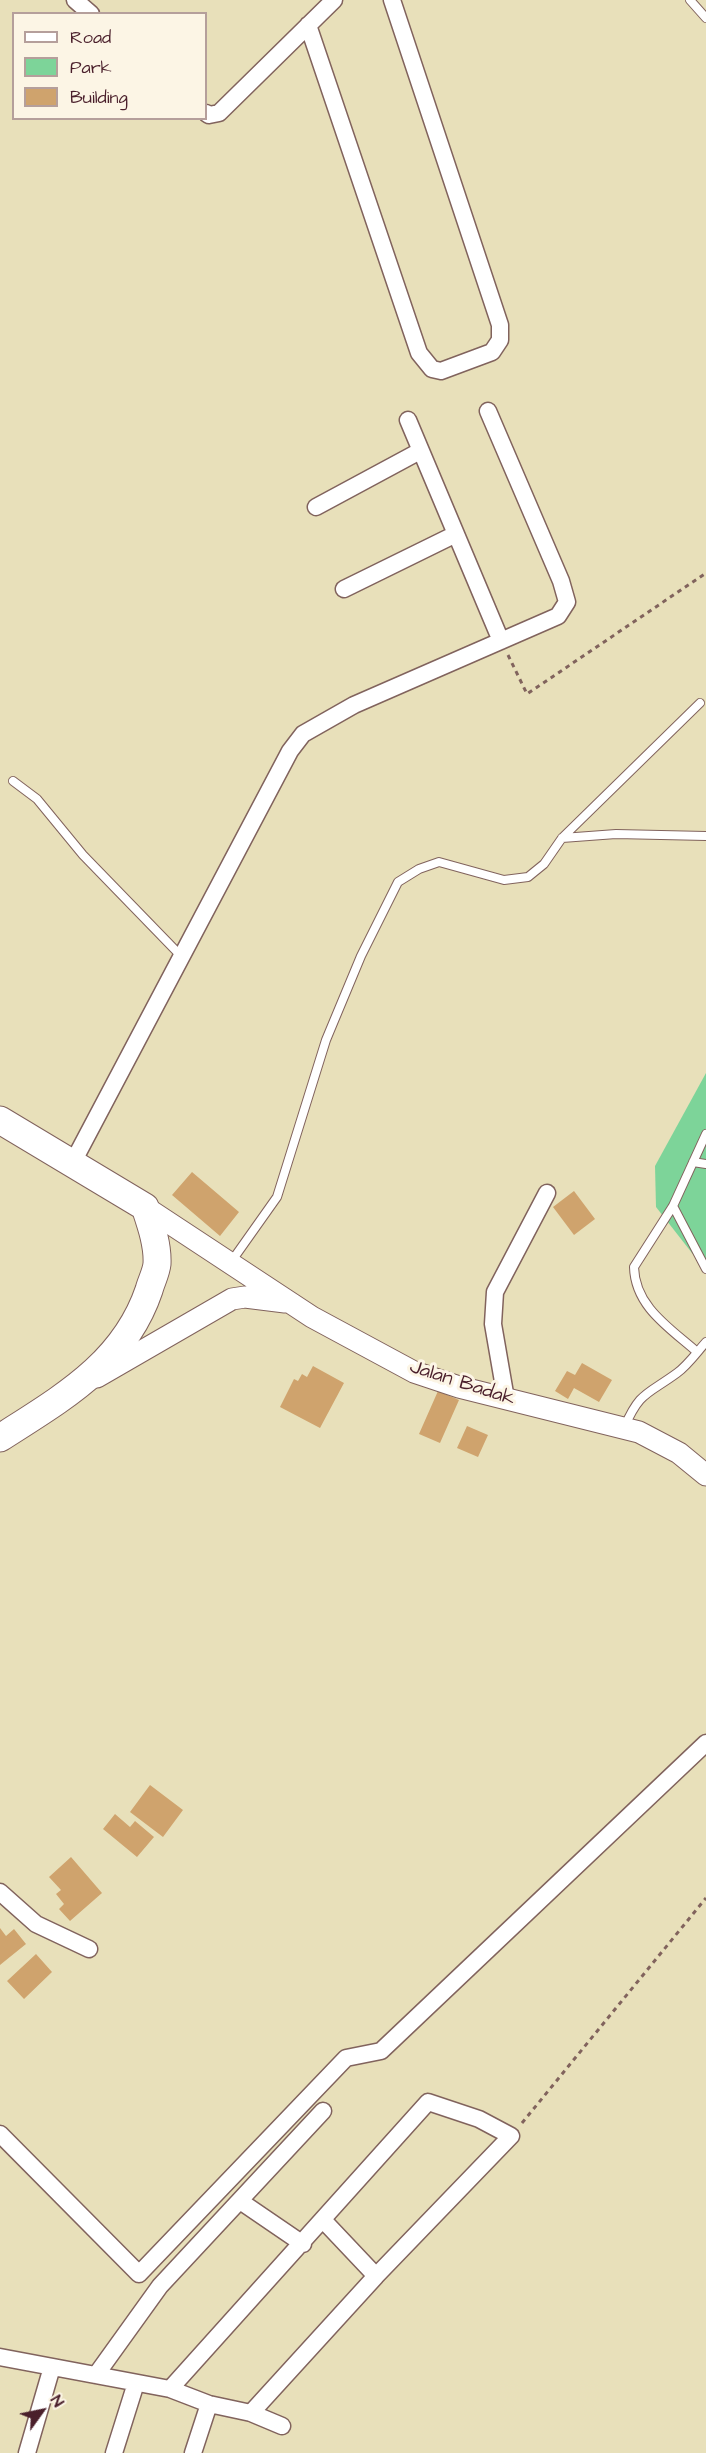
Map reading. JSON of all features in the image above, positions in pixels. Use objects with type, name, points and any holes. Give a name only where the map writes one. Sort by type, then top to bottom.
[{"type":"main road","points":[[0,1120],[145,1207],[155,1238],[157,1266],[140,1317],[113,1353],[78,1388],[0,1438]]},
{"type":"street","points":[[75,0],[88,12]]},
{"type":"street","points":[[207,114],[219,113],[334,0]]},
{"type":"street","points":[[308,26],[419,353],[432,369],[441,371],[492,352],[500,340],[500,326],[392,0]]},
{"type":"street","points":[[72,1164],[290,751],[303,734],[354,705],[558,616],[567,602],[561,581],[488,411]]},
{"type":"street","points":[[408,420],[501,641]]},
{"type":"street","points":[[316,507],[420,451]]},
{"type":"street","points":[[344,589],[456,534]]},
{"type":"street","points":[[506,1399],[494,1324],[495,1292],[547,1193]]},
{"type":"street","name":"Jalan Badak","points":[[145,1207],[288,1302],[414,1372],[506,1399],[639,1432],[679,1453],[706,1474]]},
{"type":"street","points":[[78,1388],[232,1299],[245,1297],[288,1302]]},
{"type":"street","points":[[0,2134],[139,2274],[346,2058],[381,2051],[706,1743]]},
{"type":"street","points":[[0,1892],[36,1924],[89,1949]]},
{"type":"street","points":[[170,2389],[324,2221],[428,2102],[479,2119],[511,2136],[376,2276],[251,2413]]},
{"type":"street","points":[[96,2375],[160,2286],[323,2110]]},
{"type":"street","points":[[240,2201],[303,2244]]},
{"type":"street","points":[[324,2221],[376,2276]]},
{"type":"street","points":[[0,2357],[170,2389],[209,2404],[251,2413],[282,2426]]},
{"type":"street","points":[[27,2453],[52,2367]]},
{"type":"street","points":[[114,2453],[136,2383]]},
{"type":"street","points":[[193,2453],[209,2404]]},
{"type":"lane","points":[[690,0],[706,18]]},
{"type":"lane","points":[[231,1262],[277,1197],[326,1040],[361,956],[398,882],[419,869],[439,862],[504,880],[528,877],[544,864],[562,838],[700,703]]},
{"type":"lane","points":[[13,782],[38,799],[83,855],[182,958]]},
{"type":"lane","points":[[562,838],[616,834],[706,836]]},
{"type":"lane","points":[[698,1352],[647,1307],[635,1278],[634,1267],[673,1206],[706,1134]]},
{"type":"lane","points":[[693,1162],[706,1164]]},
{"type":"lane","points":[[673,1206],[706,1269]]},
{"type":"lane","points":[[624,1429],[634,1404],[642,1395],[678,1372],[706,1342]]},
{"type":"path","points":[[501,641],[527,694],[706,573]]},
{"type":"path","points":[[511,2136],[706,1898]]},
{"type":"green space","points":[[706,1073],[706,1271],[656,1207],[655,1166]]},
{"type":"building","points":[[192,1172],[239,1212],[220,1236],[172,1195]]},
{"type":"building","points":[[574,1191],[595,1219],[574,1235],[553,1207]]},
{"type":"building","points":[[582,1363],[612,1380],[599,1402],[574,1388],[568,1399],[555,1391],[567,1371],[575,1375]]},
{"type":"building","points":[[313,1366],[344,1383],[320,1428],[280,1407],[294,1379],[298,1381],[302,1374],[307,1377]]},
{"type":"building","points":[[438,1391],[459,1400],[440,1443],[419,1434]]},
{"type":"building","points":[[467,1426],[488,1435],[478,1457],[457,1448]]},
{"type":"building","points":[[150,1785],[183,1810],[163,1837],[130,1812]]},
{"type":"building","points":[[115,1814],[130,1827],[135,1821],[154,1837],[137,1857],[103,1829]]},
{"type":"building","points":[[71,1857],[102,1893],[70,1921],[59,1909],[64,1904],[56,1894],[61,1890],[49,1877]]},
{"type":"building","points":[[0,1928],[6,1936],[14,1929],[26,1944],[0,1965]]},
{"type":"building","points":[[36,1954],[52,1972],[24,1999],[7,1981]]}]
